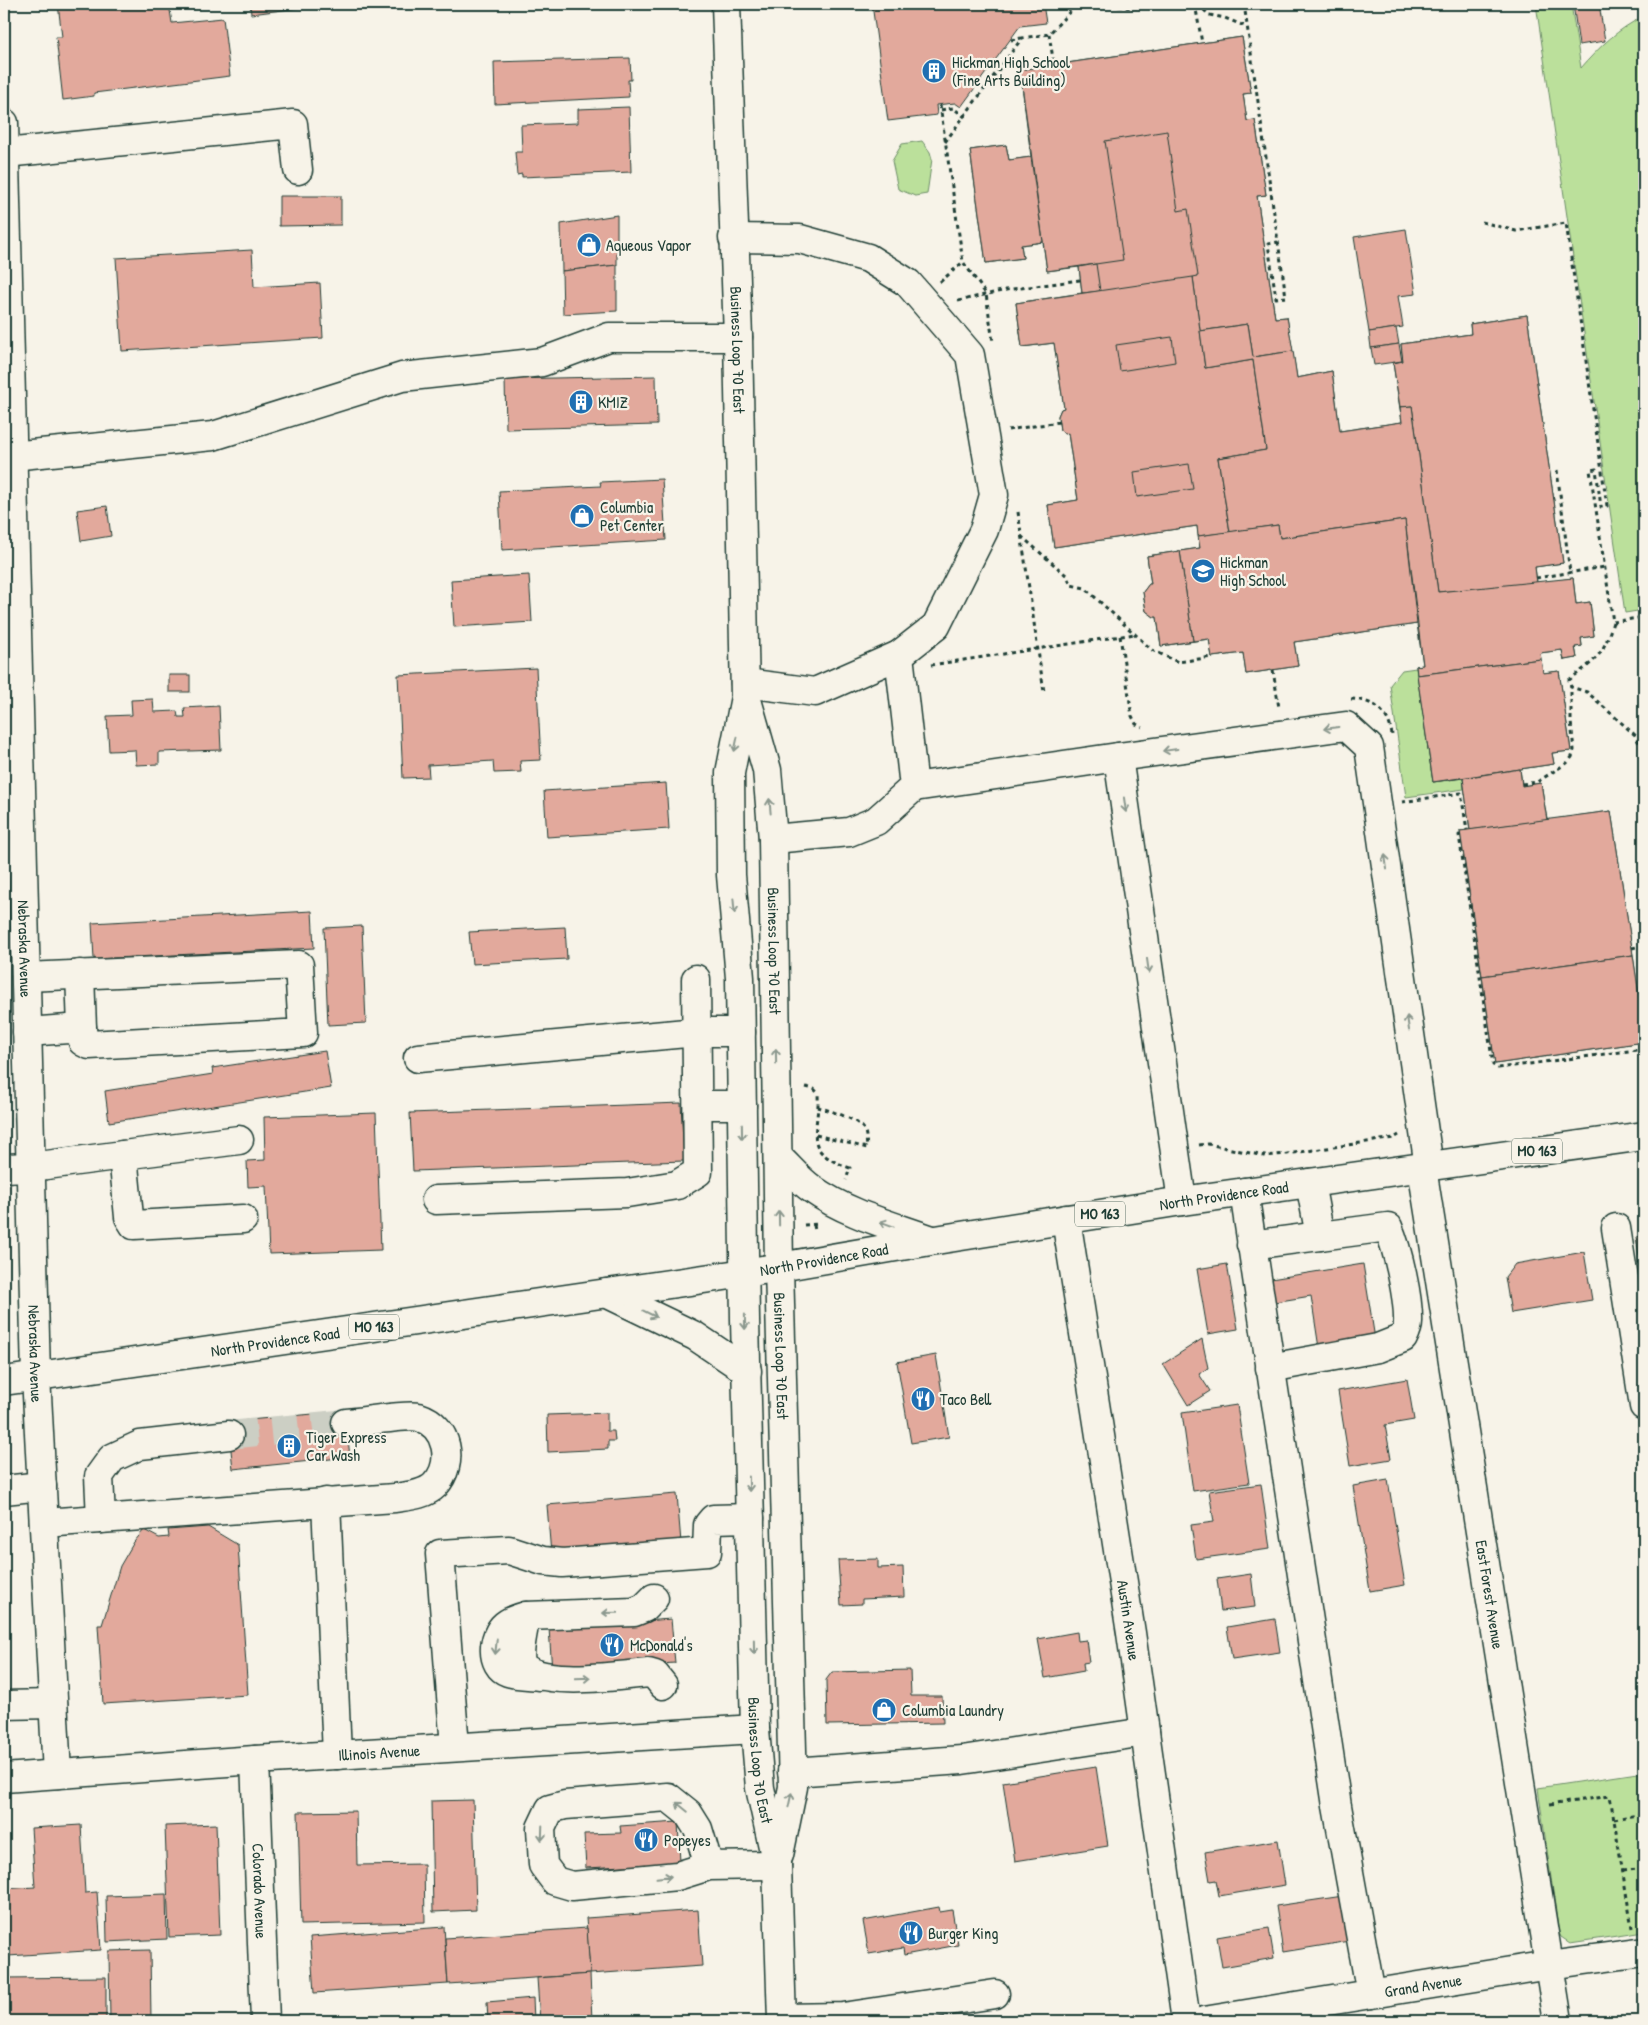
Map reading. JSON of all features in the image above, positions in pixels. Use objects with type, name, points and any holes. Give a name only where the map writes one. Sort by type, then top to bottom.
[{"type":"street","name":"Business Loop 70 East","points":[[726,4],[738,337],[745,690],[730,773],[731,875],[740,978],[755,1729],[760,1788],[776,1865],[782,2020]]},
{"type":"street","name":"Nebraska Avenue","points":[[4,123],[11,456],[9,580],[14,905],[26,977],[36,1376],[57,1774]]},
{"type":"street","points":[[5,153],[293,124],[298,170]]},
{"type":"street","points":[[734,238],[800,239],[868,258],[908,283],[970,355],[994,496],[984,530],[936,626],[910,661],[815,692],[745,690]]},
{"type":"street","points":[[11,456],[213,436],[402,377],[542,362],[609,337],[738,337]]},
{"type":"street","points":[[910,661],[914,787]]},
{"type":"street","name":"Business Loop 70 East","points":[[745,690],[767,770],[773,839],[779,1267],[793,1787],[776,1865]]},
{"type":"street","name":"East Forest Avenue","points":[[1118,757],[1346,726],[1369,747],[1415,1072],[1440,1282],[1558,2021]]},
{"type":"street","points":[[773,839],[849,832],[876,821],[914,787],[1118,757],[1182,1201]]},
{"type":"street","points":[[26,977],[80,974],[299,965],[303,1033],[89,1045],[83,1042],[80,974]]},
{"type":"street","points":[[436,1200],[627,1193],[677,1186],[698,1172],[696,978]]},
{"type":"street","points":[[27,1032],[82,1028]]},
{"type":"street","points":[[418,1058],[697,1032],[741,1032]]},
{"type":"street","points":[[698,1105],[742,1105]]},
{"type":"street","name":"North Providence Road","points":[[4,1381],[745,1273],[933,1240],[1182,1201],[1644,1136]]},
{"type":"street","points":[[4,1168],[31,1167],[239,1140]]},
{"type":"street","points":[[124,1155],[129,1217],[134,1225],[243,1219]]},
{"type":"street","points":[[778,1157],[810,1188],[838,1205],[933,1240]]},
{"type":"street","points":[[1310,1183],[1320,1236]]},
{"type":"street","points":[[1244,1192],[1337,1806],[1371,1994]]},
{"type":"street","name":"Austin Avenue","points":[[1066,1219],[1145,1732],[1186,2021]]},
{"type":"street","points":[[1251,1245],[1388,1228],[1393,1238],[1404,1290],[1408,1324],[1403,1338],[1378,1348],[1270,1368]]},
{"type":"street","points":[[1616,1228],[1644,1406]]},
{"type":"street","points":[[1404,1290],[1440,1282]]},
{"type":"street","points":[[606,1293],[695,1336],[747,1371]]},
{"type":"street","points":[[44,1522],[395,1498],[420,1494],[434,1486],[444,1470],[447,1454],[443,1435],[434,1424],[417,1416],[346,1423]]},
{"type":"street","points":[[101,1518],[99,1476],[112,1458],[140,1445],[229,1435]]},
{"type":"street","points":[[4,1490],[42,1486]]},
{"type":"street","points":[[326,1502],[337,1755]]},
{"type":"street","points":[[455,1748],[440,1554],[509,1550],[543,1561],[562,1563],[707,1552],[708,1525],[713,1519],[750,1518]]},
{"type":"street","points":[[654,1598],[644,1608],[634,1612],[526,1616],[522,1638],[521,1662],[526,1669],[540,1676],[565,1678],[648,1673],[655,1675],[663,1685]]},
{"type":"street","points":[[4,1705],[53,1704]]},
{"type":"street","name":"Illinois Avenue","points":[[4,1778],[255,1760],[755,1729]]},
{"type":"street","points":[[792,1772],[962,1760],[1145,1732]]},
{"type":"street","name":"Colorado Avenue","points":[[255,1760],[265,2021]]},
{"type":"street","points":[[709,1866],[698,1829],[688,1813],[668,1797],[565,1805],[550,1809],[540,1828],[543,1865],[555,1881],[572,1886],[677,1876],[709,1866],[776,1865]]},
{"type":"street","name":"Grand Avenue","points":[[1204,2021],[1641,1953]]},
{"type":"street","points":[[782,2020],[843,2018],[995,1994]]},
{"type":"path","points":[[1011,40],[1049,34],[1077,4]]},
{"type":"path","points":[[1110,4],[1121,7],[1144,8],[1175,4]]},
{"type":"path","points":[[1196,4],[1209,15],[1225,18],[1247,28]]},
{"type":"path","points":[[1196,4],[1202,43]]},
{"type":"path","points":[[1244,4],[1286,297],[1276,298],[1268,244],[1278,242]]},
{"type":"path","points":[[1049,34],[1054,65]]},
{"type":"path","points":[[945,142],[1022,38]]},
{"type":"path","points":[[940,104],[963,262],[986,294]]},
{"type":"path","points":[[941,110],[952,108],[965,117]]},
{"type":"path","points":[[1482,222],[1516,232],[1566,223],[1607,506],[1601,506],[1596,469],[1590,470],[1612,622],[1606,645],[1594,662],[1569,680],[1570,722],[1574,750],[1572,757],[1567,763],[1538,782],[1522,784]]},
{"type":"path","points":[[934,287],[963,262]]},
{"type":"path","points":[[948,303],[986,294],[1080,280]]},
{"type":"path","points":[[1006,430],[1059,422]]},
{"type":"path","points":[[1557,470],[1570,573]]},
{"type":"path","points":[[1022,536],[1066,575],[1071,585],[1085,588],[1152,650],[1178,662],[1212,658]]},
{"type":"path","points":[[1536,578],[1605,567]]},
{"type":"path","points":[[1612,622],[1644,617]]},
{"type":"path","points":[[910,661],[1135,634]]},
{"type":"path","points":[[1273,670],[1279,708]]},
{"type":"path","points":[[1570,687],[1587,692],[1635,735],[1644,753]]},
{"type":"path","points":[[1461,835],[1459,835],[1492,1065],[1498,1068],[1644,1049]]},
{"type":"path","points":[[1632,948],[1642,946],[1644,971]]},
{"type":"path","points":[[806,1087],[818,1093],[816,1143],[823,1156],[827,1159],[850,1168],[845,1182]]},
{"type":"path","points":[[816,1135],[867,1148],[866,1134],[862,1127],[856,1122],[818,1107]]},
{"type":"path","points":[[1193,1146],[1208,1144],[1264,1156],[1394,1138],[1401,1134],[1404,1129]]},
{"type":"path","points":[[814,1224],[815,1231]]},
{"type":"path","points":[[1523,1808],[1610,1796],[1623,1871],[1641,1953]]},
{"type":"path","points":[[1614,1819],[1644,1814]]},
{"type":"path","points":[[1623,1871],[1644,1868]]},
{"type":"green space","points":[[1536,4],[1571,4],[1581,68],[1610,39],[1644,16],[1644,610],[1625,613]]},
{"type":"green space","points":[[922,141],[930,152],[932,159],[927,194],[915,196],[898,189],[892,161],[902,144]]},
{"type":"green space","points":[[1416,668],[1433,782],[1463,778],[1464,789],[1406,797],[1390,685],[1402,670]]},
{"type":"green space","points":[[1644,1772],[1644,1932],[1570,1943],[1561,1937],[1559,1933],[1538,1788]]},
{"type":"building","points":[[58,4],[169,4],[172,23],[223,18],[230,76],[94,93],[94,96],[63,100],[56,37],[62,37]]},
{"type":"building","points":[[250,4],[331,4],[251,14]]},
{"type":"building","name":"Hickman High School (Fine Arts Building)","points":[[872,4],[1043,4],[1046,23],[1020,26],[961,107],[955,103],[936,105],[937,115],[888,121]]},
{"type":"building","points":[[1573,4],[1599,4],[1605,41],[1579,45]]},
{"type":"building","name":"Hickman High School","points":[[1242,37],[1251,93],[1243,94],[1247,121],[1255,120],[1266,195],[1257,196],[1275,318],[1287,317],[1297,378],[1332,371],[1340,431],[1402,422],[1393,363],[1403,361],[1401,344],[1471,334],[1470,324],[1527,315],[1563,563],[1535,567],[1537,583],[1573,578],[1576,604],[1590,602],[1594,636],[1581,638],[1582,646],[1575,647],[1577,658],[1564,660],[1562,650],[1540,653],[1543,673],[1559,671],[1571,751],[1552,753],[1554,764],[1520,769],[1522,786],[1541,783],[1547,820],[1611,811],[1644,1028],[1644,1042],[1495,1064],[1460,831],[1470,830],[1463,778],[1433,782],[1416,666],[1423,665],[1417,624],[1294,642],[1298,666],[1246,674],[1243,653],[1212,657],[1209,639],[1161,646],[1157,617],[1146,611],[1143,592],[1151,584],[1147,556],[1200,548],[1197,526],[1054,547],[1048,505],[1078,500],[1068,433],[1065,434],[1060,430],[1058,416],[1061,409],[1064,408],[1054,343],[1022,347],[1016,303],[1082,293],[1079,267],[1047,271],[1043,242],[1021,245],[1023,258],[986,263],[970,150],[1006,145],[1009,160],[1031,157],[1020,70]],"holes":[[[1172,337],[1175,362],[1120,371],[1116,345]],[[1189,464],[1193,489],[1137,497],[1134,472]]]},
{"type":"building","points":[[1242,37],[1251,93],[1243,94],[1247,121],[1255,120],[1266,195],[1257,196],[1275,318],[1287,317],[1293,351],[1253,357],[1248,324],[1200,331],[1193,277],[1198,276],[1188,209],[1178,211],[1167,131],[1105,141],[1123,260],[1047,271],[1020,70]]},
{"type":"building","points":[[630,58],[631,80],[628,80],[629,97],[495,104],[494,62]]},
{"type":"building","points":[[629,107],[631,172],[522,177],[522,174],[517,175],[515,152],[522,152],[521,125],[578,123],[578,109]]},
{"type":"building","points":[[1006,145],[1009,160],[1031,157],[1043,242],[1021,245],[1023,258],[986,263],[970,150]]},
{"type":"building","points":[[279,196],[341,196],[341,225],[279,226]]},
{"type":"building","name":"Aqueous Vapor","points":[[617,215],[617,265],[562,271],[561,224]]},
{"type":"building","points":[[1406,229],[1416,294],[1398,296],[1403,327],[1369,332],[1354,237]]},
{"type":"building","points":[[252,250],[254,287],[320,283],[323,338],[122,351],[116,258]]},
{"type":"building","points":[[1096,264],[1100,291],[1082,293],[1079,267]]},
{"type":"building","points":[[617,265],[617,311],[563,314],[562,271]]},
{"type":"building","points":[[1193,277],[1205,368],[1253,360],[1266,450],[1218,458],[1230,532],[1198,536],[1197,526],[1054,547],[1048,505],[1078,500],[1068,433],[1065,434],[1060,430],[1058,416],[1061,409],[1064,408],[1054,343],[1022,347],[1016,303]]},
{"type":"building","points":[[1527,315],[1563,563],[1535,567],[1537,583],[1438,592],[1412,406],[1400,407],[1393,363],[1403,361],[1401,344],[1471,334],[1470,324]]},
{"type":"building","points":[[1248,324],[1253,357],[1293,351],[1297,378],[1332,371],[1340,431],[1402,422],[1400,407],[1412,406],[1438,592],[1573,578],[1576,604],[1590,602],[1594,636],[1581,638],[1582,646],[1575,647],[1577,658],[1564,660],[1562,650],[1540,653],[1541,659],[1417,675],[1416,666],[1423,665],[1405,520],[1280,538],[1278,525],[1230,532],[1218,458],[1266,450],[1253,360],[1205,368],[1200,331]]},
{"type":"building","points":[[1396,328],[1399,344],[1371,348],[1369,332]]},
{"type":"building","points":[[1172,337],[1175,362],[1120,371],[1116,345]]},
{"type":"building","points":[[1399,344],[1402,361],[1374,365],[1371,348]]},
{"type":"building","name":"KMIZ","points":[[656,376],[657,425],[506,429],[505,379]]},
{"type":"building","points":[[1189,464],[1193,489],[1137,497],[1134,472]]},
{"type":"building","name":"Columbia Pet Center","points":[[662,479],[666,540],[502,550],[499,491],[601,486],[600,482]]},
{"type":"building","points":[[107,506],[111,536],[81,541],[77,510]]},
{"type":"building","points":[[1405,520],[1417,624],[1294,642],[1298,666],[1246,674],[1243,653],[1212,657],[1209,639],[1193,641],[1180,551],[1200,548],[1198,536],[1278,525],[1280,538]]},
{"type":"building","points":[[1180,551],[1193,641],[1161,646],[1157,617],[1146,611],[1143,592],[1151,584],[1147,556]]},
{"type":"building","points":[[529,575],[532,622],[454,627],[451,580]]},
{"type":"building","points":[[1541,659],[1543,673],[1559,671],[1571,751],[1552,753],[1554,764],[1433,782],[1417,675]]},
{"type":"building","points":[[536,668],[541,760],[520,761],[521,772],[494,773],[493,761],[428,765],[429,777],[403,778],[398,675]]},
{"type":"building","points":[[169,675],[190,675],[190,692],[169,692]]},
{"type":"building","points":[[153,699],[154,712],[177,711],[178,717],[185,717],[184,708],[219,706],[221,750],[159,752],[159,764],[136,765],[135,750],[109,751],[107,716],[132,715],[131,700]]},
{"type":"building","points":[[1520,769],[1522,786],[1541,783],[1547,820],[1470,830],[1463,778]]},
{"type":"building","points":[[666,783],[669,829],[547,837],[544,791]]},
{"type":"building","points":[[1611,811],[1633,955],[1482,976],[1460,831]]},
{"type":"building","points":[[312,911],[314,948],[94,959],[92,923]]},
{"type":"building","points":[[362,926],[366,1023],[328,1025],[324,928]]},
{"type":"building","points":[[565,927],[567,959],[472,964],[469,932]]},
{"type":"building","points":[[1633,955],[1644,1028],[1644,1042],[1495,1064],[1482,976]]},
{"type":"building","points":[[325,1051],[331,1088],[109,1122],[105,1091],[213,1074],[212,1068]]},
{"type":"building","points":[[681,1103],[684,1161],[413,1171],[410,1113]]},
{"type":"building","points":[[376,1113],[381,1250],[269,1254],[266,1186],[248,1187],[247,1161],[265,1160],[264,1117]]},
{"type":"building","points":[[1644,1236],[1644,1286],[1636,1237]]},
{"type":"building","points":[[1584,1252],[1592,1300],[1511,1313],[1505,1277],[1515,1264]]},
{"type":"building","points":[[1227,1264],[1238,1329],[1208,1334],[1197,1269]]},
{"type":"building","points":[[1363,1264],[1375,1339],[1319,1348],[1311,1296],[1268,1303],[1265,1280]]},
{"type":"building","points":[[1202,1339],[1208,1368],[1199,1374],[1210,1391],[1188,1405],[1163,1364]]},
{"type":"building","name":"Taco Bell","points":[[936,1355],[949,1437],[911,1443],[897,1362]]},
{"type":"building","points":[[1407,1379],[1414,1420],[1385,1425],[1391,1459],[1350,1466],[1338,1391]]},
{"type":"building","points":[[1237,1405],[1249,1483],[1193,1491],[1182,1413]]},
{"type":"building","name":"Tiger Express Car Wash","points":[[345,1411],[350,1457],[233,1469],[228,1422]]},
{"type":"building","points":[[607,1413],[607,1431],[614,1431],[615,1441],[608,1441],[608,1449],[548,1452],[547,1415]]},
{"type":"building","points":[[1388,1480],[1405,1585],[1370,1591],[1353,1486]]},
{"type":"building","points":[[1261,1484],[1270,1549],[1196,1559],[1191,1525],[1214,1522],[1209,1491]]},
{"type":"building","points":[[677,1494],[681,1543],[551,1554],[547,1505]]},
{"type":"building","points":[[208,1527],[238,1545],[248,1695],[103,1704],[98,1625],[102,1625],[120,1566],[134,1542],[144,1530],[159,1538],[169,1537],[168,1530]]},
{"type":"building","points":[[878,1559],[878,1568],[903,1567],[904,1597],[862,1599],[862,1604],[841,1605],[838,1560]]},
{"type":"building","points":[[1251,1574],[1255,1607],[1221,1611],[1217,1579]]},
{"type":"building","name":"McDonald's","points":[[671,1619],[675,1663],[552,1671],[549,1628]]},
{"type":"building","points":[[1275,1619],[1280,1652],[1232,1659],[1227,1627]]},
{"type":"building","points":[[1077,1632],[1078,1641],[1086,1640],[1089,1662],[1083,1663],[1084,1671],[1045,1678],[1038,1639]]},
{"type":"building","name":"Columbia Laundry","points":[[910,1670],[911,1696],[942,1696],[943,1723],[827,1725],[826,1680],[832,1672]]},
{"type":"building","points":[[1096,1767],[1108,1846],[1015,1861],[1003,1782]]},
{"type":"building","points":[[473,1800],[476,1910],[433,1912],[431,1801]]},
{"type":"building","points":[[356,1811],[357,1865],[424,1864],[425,1922],[301,1925],[298,1812]]},
{"type":"building","points":[[678,1822],[680,1863],[586,1868],[584,1834],[621,1833],[620,1826]]},
{"type":"building","points":[[216,1824],[220,1935],[169,1937],[165,1826]]},
{"type":"building","points":[[81,1825],[85,1893],[97,1892],[101,1950],[8,1956],[4,1889],[35,1887],[31,1828]]},
{"type":"building","points":[[1278,1840],[1285,1885],[1219,1896],[1216,1880],[1210,1881],[1205,1852]]},
{"type":"building","points":[[166,1894],[167,1939],[107,1942],[106,1896]]},
{"type":"building","points":[[1343,1896],[1350,1941],[1283,1952],[1276,1906]]},
{"type":"building","name":"Burger King","points":[[939,1907],[940,1912],[952,1910],[958,1945],[904,1955],[903,1948],[869,1954],[863,1921]]},
{"type":"building","points":[[698,1910],[702,1966],[590,1974],[586,1918]]},
{"type":"building","points":[[444,1927],[448,1984],[314,1993],[310,1937]]},
{"type":"building","points":[[587,1928],[590,1974],[448,1984],[445,1938]]},
{"type":"building","points":[[1269,1928],[1274,1958],[1222,1967],[1217,1937]]},
{"type":"building","points":[[150,1950],[151,2021],[110,2021],[109,1951]]},
{"type":"building","points":[[590,1974],[592,2021],[540,2021],[537,1978]]},
{"type":"building","points":[[106,1977],[106,2021],[4,2021],[4,1978]]},
{"type":"building","points":[[533,1998],[534,2021],[488,2021],[487,2002]]},
{"type":"tunnel","points":[[229,1435],[346,1423]]},
{"type":"place","name":"Hickman High School (Fine Arts Building)","points":[[934,71]]},
{"type":"place","name":"Aqueous Vapor","points":[[589,245]]},
{"type":"place","name":"KMIZ","points":[[581,402]]},
{"type":"place","name":"Columbia Pet Center","points":[[582,516]]},
{"type":"place","name":"Hickman High School","points":[[1203,571]]},
{"type":"place","name":"Taco Bell","points":[[923,1399]]},
{"type":"place","name":"Tiger Express Car Wash","points":[[289,1446]]},
{"type":"place","name":"McDonald's","points":[[612,1645]]},
{"type":"place","name":"Columbia Laundry","points":[[884,1710]]},
{"type":"place","name":"Popeyes","points":[[646,1840]]},
{"type":"place","name":"Burger King","points":[[911,1933]]}]
